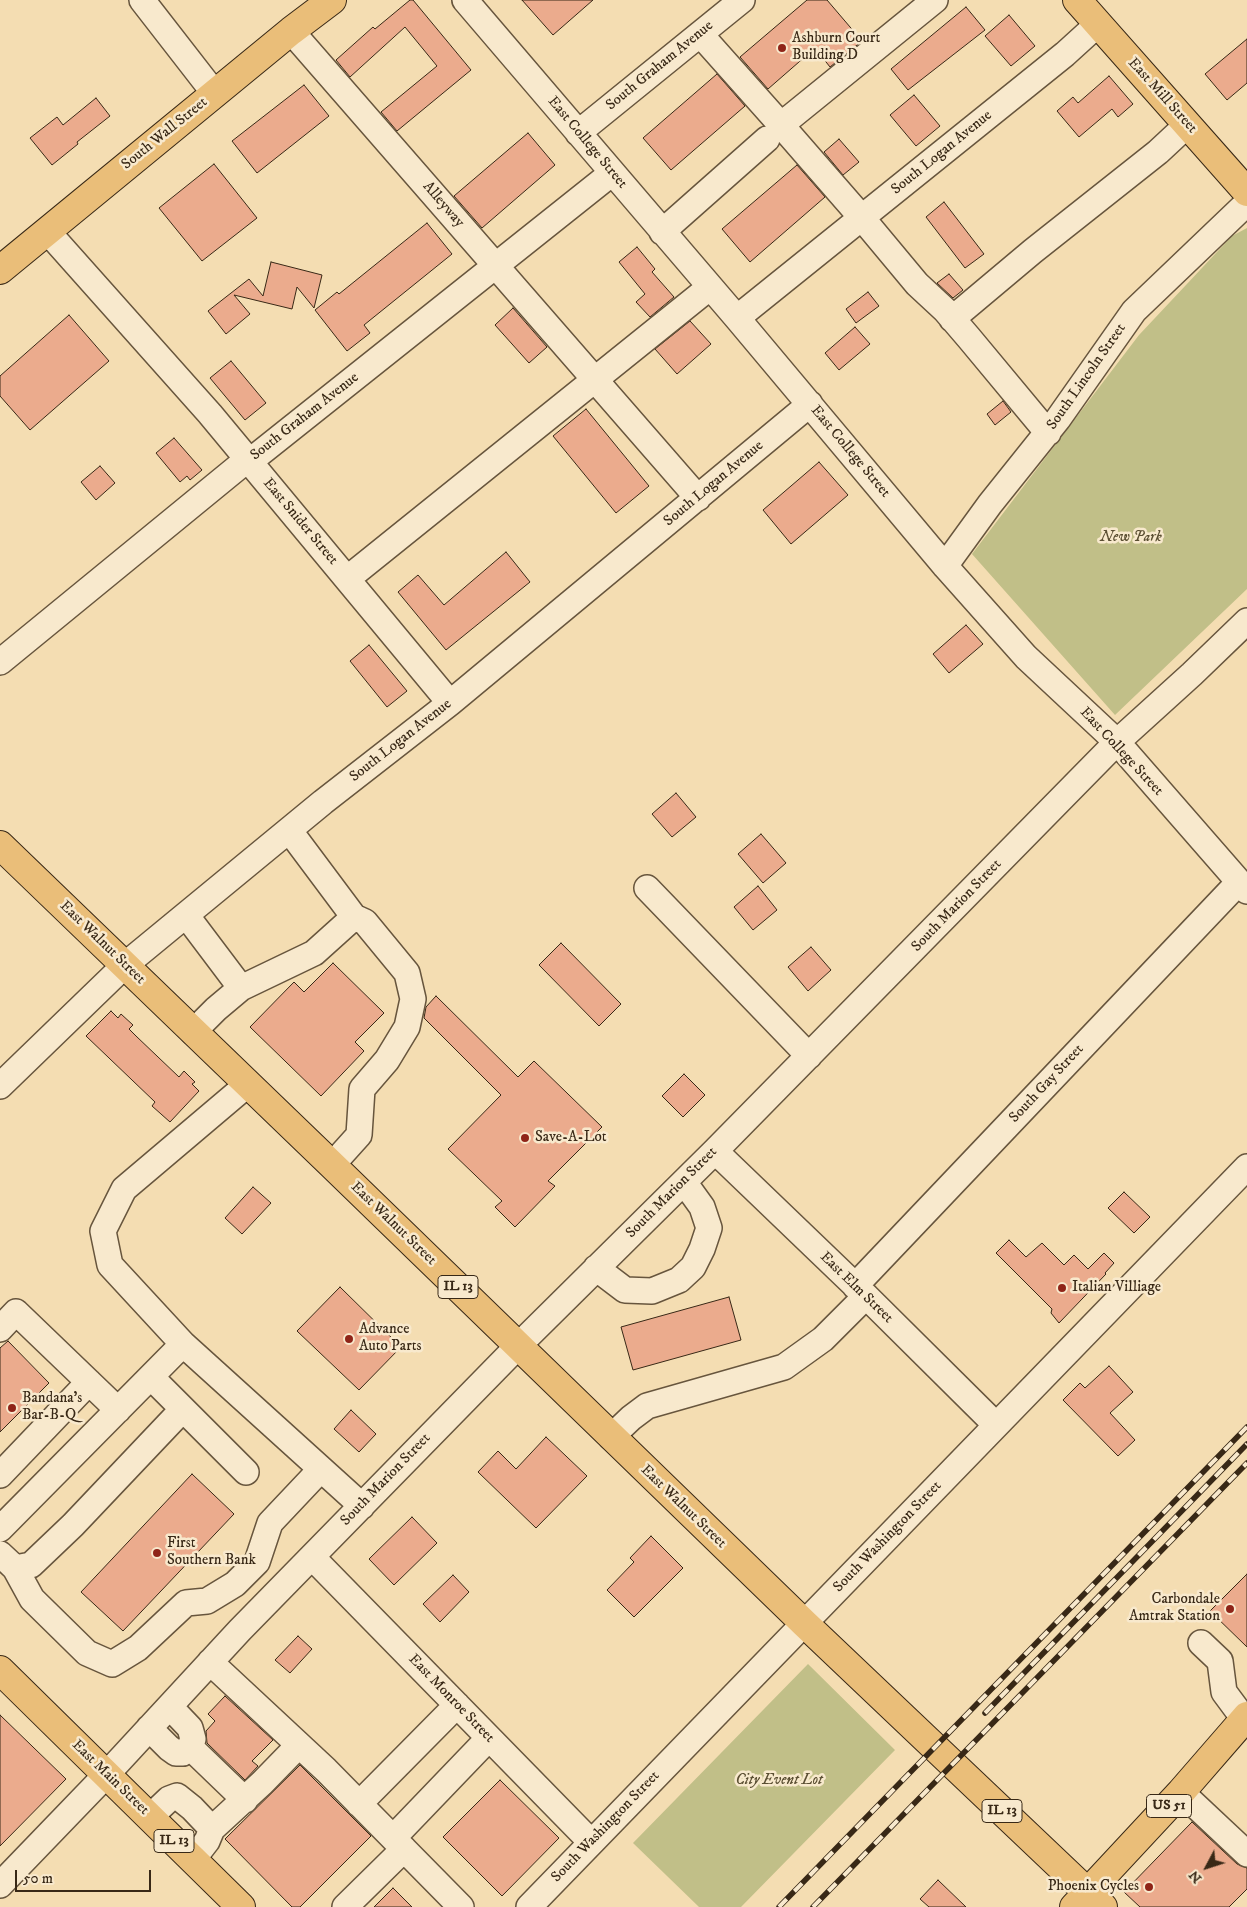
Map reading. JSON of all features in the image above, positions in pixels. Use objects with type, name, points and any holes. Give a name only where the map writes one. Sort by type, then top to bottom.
[{"type":"main road","name":"South Wall Street","points":[[0,270],[291,31],[332,0]]},
{"type":"main road","name":"East Mill Street","points":[[1077,0],[1247,192]]},
{"type":"main road","name":"East Walnut Street","points":[[0,845],[332,1164],[915,1730],[1088,1902]]},
{"type":"main road","name":"East Main Street","points":[[0,1670],[241,1907]]},
{"type":"main road","name":"US 51","points":[[1088,1902],[1246,1718]]},
{"type":"street","points":[[142,0],[215,94]]},
{"type":"street","name":"East College Street","points":[[465,0],[810,404],[945,566],[1026,657],[1117,742],[1243,887]]},
{"type":"street","name":"South Graham Avenue","points":[[578,133],[742,0]]},
{"type":"street","points":[[662,232],[774,132],[936,0]]},
{"type":"street","name":"South Logan Avenue","points":[[737,318],[1065,54],[1098,24]]},
{"type":"street","name":"Alleyway","points":[[291,31],[698,498]]},
{"type":"street","points":[[700,34],[774,132],[862,218],[917,284],[952,319],[1048,433]]},
{"type":"street","points":[[952,319],[1033,251],[1158,152],[1188,124]]},
{"type":"street","name":"South Graham Avenue","points":[[0,662],[243,463],[249,462],[612,173]]},
{"type":"street","name":"South Lincoln Street","points":[[945,566],[990,504],[1048,433],[1134,311],[1247,203]]},
{"type":"street","name":"East Snider Street","points":[[47,231],[210,414],[450,703]]},
{"type":"street","points":[[348,578],[710,287]]},
{"type":"street","name":"South Logan Avenue","points":[[0,1086],[125,965],[289,830],[450,703],[810,404]]},
{"type":"street","name":"South Marion Street","points":[[0,1884],[106,1775],[210,1662],[518,1346],[715,1151],[1117,742],[1247,621]]},
{"type":"street","points":[[289,830],[354,917],[365,922],[407,973],[413,999],[407,1027],[387,1060],[362,1088],[359,1135],[332,1164]]},
{"type":"street","name":"South Gay Street","points":[[612,1437],[631,1418],[647,1406],[784,1366],[823,1339],[861,1291],[1243,887]]},
{"type":"street","points":[[647,888],[809,1056]]},
{"type":"street","points":[[186,915],[241,988]]},
{"type":"street","points":[[194,1032],[216,1009],[241,988],[314,953],[354,917]]},
{"type":"street","points":[[248,1084],[124,1189],[103,1231],[110,1265],[182,1344],[362,1506]]},
{"type":"street","name":"East Elm Street","points":[[715,1151],[861,1291],[996,1425]]},
{"type":"street","name":"South Washington Street","points":[[529,1907],[1247,1167]]},
{"type":"street","points":[[596,1268],[625,1290],[652,1291],[679,1280],[692,1267],[702,1249],[709,1228],[702,1208],[684,1182]]},
{"type":"street","points":[[0,1329],[16,1312],[118,1410]]},
{"type":"street","points":[[3,1521],[118,1410],[182,1344]]},
{"type":"street","points":[[151,1377],[246,1472]]},
{"type":"street","points":[[0,1474],[89,1382]]},
{"type":"street","points":[[8,1561],[31,1565],[73,1525],[183,1409]]},
{"type":"street","points":[[8,1561],[32,1598],[87,1653],[112,1664],[138,1648],[186,1603],[207,1601],[235,1584],[257,1562],[270,1523],[321,1468]]},
{"type":"street","name":"East Monroe Street","points":[[312,1557],[590,1842]]},
{"type":"street","points":[[1202,1643],[1220,1661],[1224,1692],[1246,1718]]},
{"type":"street","points":[[210,1662],[360,1804],[461,1907]]},
{"type":"street","points":[[360,1804],[457,1705]]},
{"type":"street","points":[[149,1728],[169,1748],[176,1752],[183,1753],[190,1747],[193,1739],[190,1728],[170,1707]]},
{"type":"street","points":[[345,1907],[489,1738]]},
{"type":"street","points":[[193,1859],[207,1841],[212,1829],[245,1800],[299,1746]]},
{"type":"street","points":[[190,1747],[245,1800]]},
{"type":"street","points":[[1182,1792],[1247,1854]]},
{"type":"street","points":[[150,1817],[169,1799],[177,1796],[192,1808],[212,1829]]},
{"type":"green space","name":"New Park","points":[[1247,228],[1247,589],[1115,715],[972,554],[1139,335],[1232,236]]},
{"type":"green space","name":"City Event Lot","points":[[808,1664],[895,1750],[741,1907],[699,1907],[633,1843]]},
{"type":"building","points":[[410,0],[413,0],[471,70],[397,131],[381,112],[437,66],[405,27],[350,77],[336,60],[373,27],[375,29]]},
{"type":"building","points":[[522,0],[593,0],[553,35]]},
{"type":"building","name":"Ashburn Court Building D","points":[[807,0],[827,0],[862,41],[830,67],[815,48],[768,89],[740,57]]},
{"type":"building","points":[[966,7],[985,30],[908,90],[891,69]]},
{"type":"building","points":[[1009,15],[1035,46],[1011,66],[985,36]]},
{"type":"building","points":[[1247,39],[1247,83],[1227,100],[1205,74]]},
{"type":"building","points":[[717,74],[745,106],[671,170],[643,138]]},
{"type":"building","points":[[1109,76],[1133,104],[1118,117],[1112,109],[1079,137],[1057,111],[1073,97],[1078,103]]},
{"type":"building","points":[[304,85],[329,116],[257,173],[232,141]]},
{"type":"building","points":[[914,95],[940,126],[916,146],[890,115]]},
{"type":"building","points":[[96,98],[110,116],[52,165],[30,138],[57,117],[63,125]]},
{"type":"building","points":[[528,133],[555,165],[482,228],[454,196]]},
{"type":"building","points":[[839,139],[859,162],[843,175],[824,152]]},
{"type":"building","points":[[214,164],[257,218],[202,261],[159,208]]},
{"type":"building","points":[[797,165],[825,197],[750,262],[722,229]]},
{"type":"building","points":[[944,202],[984,254],[965,268],[926,217]]},
{"type":"building","points":[[427,223],[452,254],[364,325],[370,333],[347,351],[315,310],[337,292],[339,294]]},
{"type":"building","points":[[637,247],[655,269],[652,272],[674,297],[650,317],[636,302],[645,294],[619,262]]},
{"type":"building","points":[[271,262],[322,275],[314,308],[297,287],[292,309],[234,295],[250,314],[226,334],[208,311],[249,279],[263,296]]},
{"type":"building","points":[[949,274],[963,290],[953,298],[937,283]]},
{"type":"building","points":[[868,292],[879,306],[856,323],[846,309]]},
{"type":"building","points":[[513,308],[547,347],[529,363],[495,325]]},
{"type":"building","points":[[69,315],[109,361],[30,430],[0,396],[0,376]]},
{"type":"building","points":[[690,321],[711,344],[677,374],[655,349]]},
{"type":"building","points":[[855,327],[870,344],[839,370],[825,353]]},
{"type":"building","points":[[231,361],[266,403],[245,420],[210,378]]},
{"type":"building","points":[[1003,401],[1011,412],[995,425],[987,414]]},
{"type":"building","points":[[586,409],[649,486],[616,513],[553,436]]},
{"type":"building","points":[[174,438],[202,470],[190,480],[187,476],[180,482],[156,453]]},
{"type":"building","points":[[819,462],[848,495],[791,544],[763,510]]},
{"type":"building","points":[[100,466],[115,483],[96,500],[81,482]]},
{"type":"building","points":[[506,552],[530,582],[446,650],[398,592],[418,575],[444,605]]},
{"type":"building","points":[[966,625],[983,644],[949,673],[933,654]]},
{"type":"building","points":[[369,645],[407,691],[387,707],[350,661]]},
{"type":"building","points":[[676,793],[696,817],[672,837],[652,814]]},
{"type":"building","points":[[761,834],[786,863],[763,883],[738,854]]},
{"type":"building","points":[[758,886],[777,910],[753,930],[734,907]]},
{"type":"building","points":[[561,943],[621,1004],[599,1026],[539,965]]},
{"type":"building","points":[[811,947],[831,970],[808,991],[788,967]]},
{"type":"building","points":[[333,963],[384,1013],[355,1042],[364,1051],[321,1096],[250,1027],[294,982],[304,992]]},
{"type":"building","name":"Save-A-Lot","points":[[436,996],[518,1077],[534,1061],[602,1127],[548,1181],[555,1186],[515,1227],[495,1207],[502,1201],[448,1149],[501,1095],[424,1018],[426,1007]]},
{"type":"building","points":[[111,1011],[118,1018],[121,1014],[133,1025],[129,1029],[179,1077],[184,1071],[195,1082],[192,1084],[199,1091],[170,1122],[152,1106],[155,1102],[86,1036]]},
{"type":"building","points":[[684,1074],[705,1095],[683,1117],[662,1096]]},
{"type":"building","points":[[253,1187],[271,1203],[242,1234],[225,1218]]},
{"type":"building","points":[[1124,1192],[1150,1217],[1134,1233],[1108,1208]]},
{"type":"building","name":"Italian Villiage","points":[[1009,1240],[1026,1257],[1042,1243],[1064,1265],[1074,1255],[1088,1269],[1104,1253],[1114,1263],[1106,1274],[1059,1323],[1051,1313],[1052,1309],[996,1253]]},
{"type":"building","name":"Advance Auto Parts","points":[[340,1287],[401,1347],[359,1390],[297,1331]]},
{"type":"building","points":[[729,1297],[741,1340],[633,1370],[621,1327]]},
{"type":"building","name":"Bandana's Bar-B-Q","points":[[8,1341],[49,1383],[0,1432],[0,1348]]},
{"type":"building","points":[[1109,1366],[1133,1392],[1110,1413],[1135,1440],[1118,1456],[1063,1400],[1080,1383],[1085,1388]]},
{"type":"building","points":[[351,1410],[376,1434],[359,1452],[334,1429]]},
{"type":"building","points":[[546,1437],[587,1476],[536,1528],[478,1472],[498,1451],[516,1469]]},
{"type":"building","name":"First Southern Bank","points":[[192,1474],[234,1514],[123,1631],[81,1592]]},
{"type":"building","points":[[412,1517],[437,1543],[394,1585],[369,1559]]},
{"type":"building","points":[[651,1536],[683,1568],[634,1617],[607,1590],[634,1562],[630,1558]]},
{"type":"building","name":"Carbondale Amtrak Station","points":[[1247,1574],[1247,1647],[1210,1611]]},
{"type":"building","points":[[453,1575],[469,1592],[440,1622],[423,1604]]},
{"type":"building","points":[[298,1636],[312,1649],[290,1673],[275,1660]]},
{"type":"building","points":[[225,1696],[273,1740],[252,1761],[258,1766],[245,1780],[207,1743],[206,1731],[215,1721],[208,1714]]},
{"type":"building","points":[[0,1715],[66,1779],[0,1846]]},
{"type":"building","points":[[300,1765],[371,1836],[300,1907],[292,1907],[225,1839]]},
{"type":"building","points":[[500,1780],[559,1838],[502,1896],[443,1837]]},
{"type":"building","points":[[1192,1822],[1237,1864],[1247,1868],[1247,1889],[1229,1907],[1140,1907],[1124,1892]]},
{"type":"building","points":[[938,1880],[966,1907],[929,1907],[920,1899]]},
{"type":"building","points":[[393,1888],[412,1907],[374,1907]]},
{"type":"railway","points":[[779,1907],[1247,1427]]},
{"type":"railway","points":[[985,1713],[1247,1444]]},
{"type":"railway","points":[[813,1907],[1247,1463]]},
{"type":"place","name":"Ashburn Court Building D","points":[[782,48]]},
{"type":"place","name":"Save-A-Lot","points":[[525,1138]]},
{"type":"place","name":"Italian Villiage","points":[[1062,1288]]},
{"type":"place","name":"Advance Auto Parts","points":[[349,1339]]},
{"type":"place","name":"Bandana's Bar-B-Q","points":[[12,1408]]},
{"type":"place","name":"First Southern Bank","points":[[157,1553]]},
{"type":"place","name":"Carbondale Amtrak Station","points":[[1230,1609]]},
{"type":"place","name":"Phoenix Cycles","points":[[1149,1887]]}]
